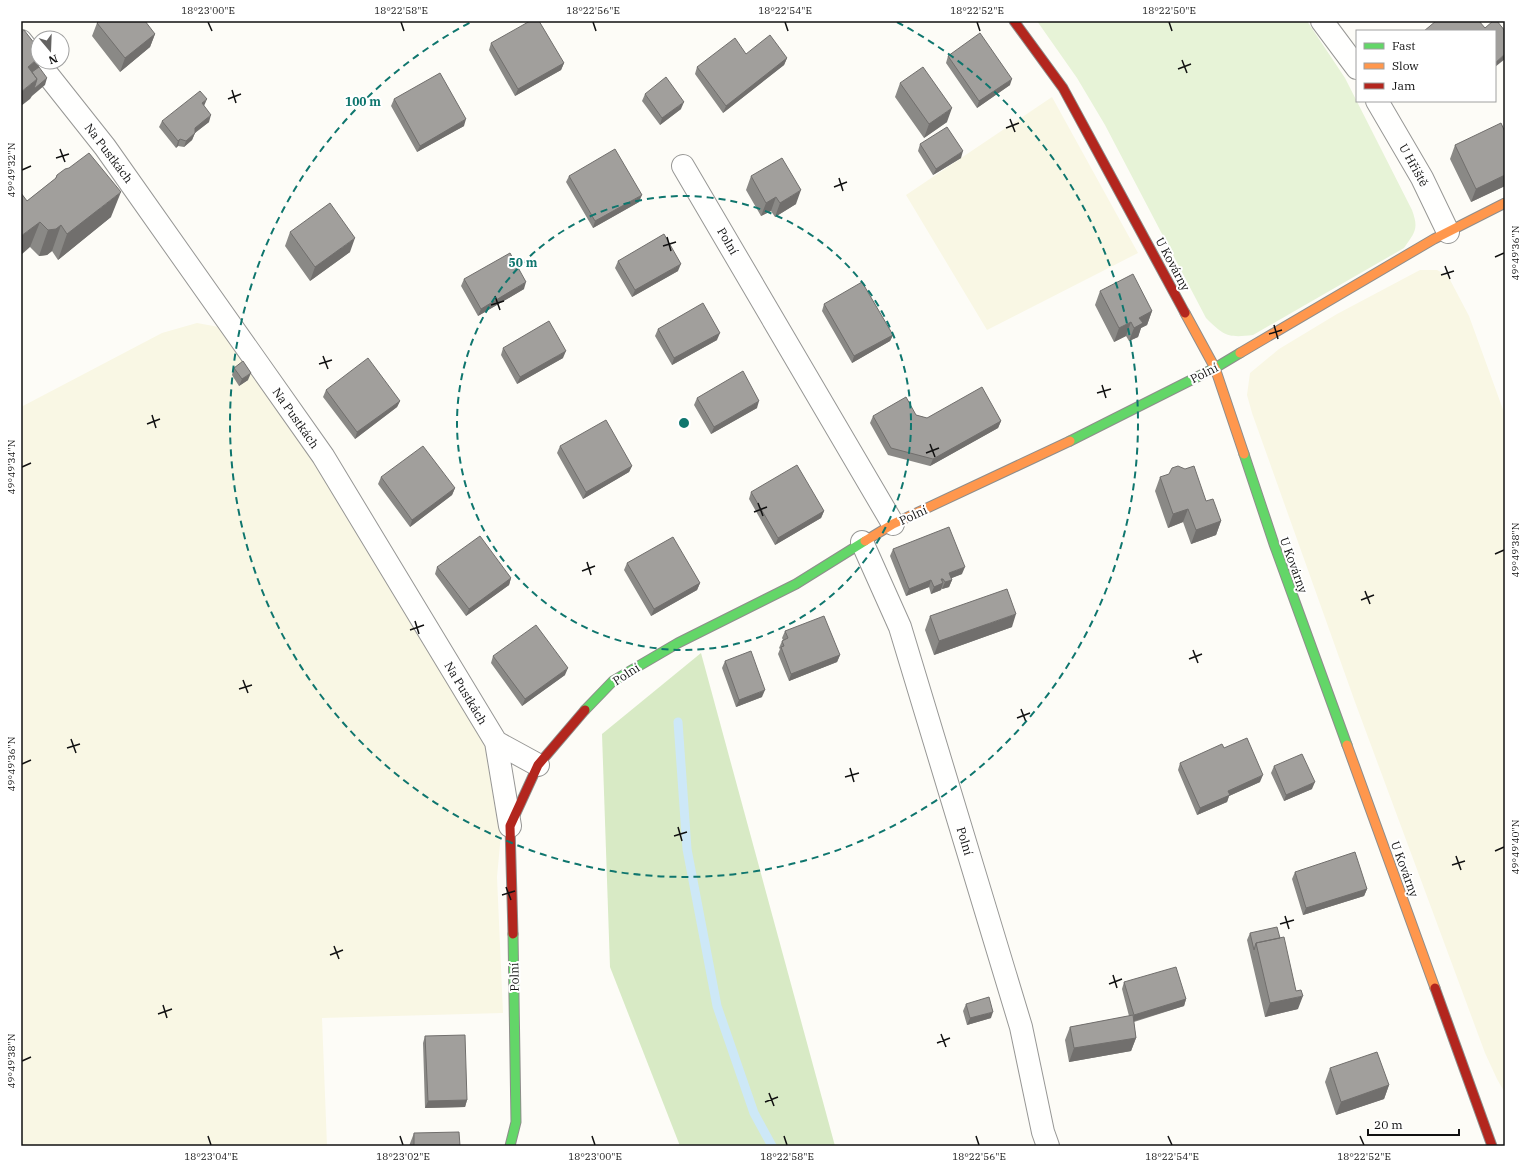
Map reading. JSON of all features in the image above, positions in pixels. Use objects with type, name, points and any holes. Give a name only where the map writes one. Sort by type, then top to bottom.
[{"type":"street","name":"U Kovárny","points":[[1014,21],[1063,88],[1215,368],[1274,544],[1492,1146]]},
{"type":"street","points":[[1322,21],[1356,67]]},
{"type":"street","name":"Na Pustkách","points":[[21,41],[105,147],[323,456],[496,742],[510,826]]},
{"type":"street","name":"U Hřiště","points":[[1378,102],[1422,178],[1448,232]]},
{"type":"street","name":"Polní","points":[[683,166],[894,524]]},
{"type":"street","name":"Polní","points":[[510,1146],[516,1122],[510,826],[538,765],[580,715],[613,681],[678,643],[796,584],[862,542],[894,524],[1048,452],[1215,368],[1448,232],[1505,203]]},
{"type":"street","name":"Polní","points":[[862,542],[900,627],[1021,1027],[1043,1132],[1048,1146]]},
{"type":"street","points":[[496,742],[538,765]]},
{"type":"shaded area","points":[[1052,97],[1138,253],[987,330],[906,195]]},
{"type":"shaded area","points":[[1420,270],[1437,270],[1448,276],[1469,316],[1505,415],[1505,1093],[1485,1053],[1355,702],[1252,413],[1247,395],[1250,373],[1279,349],[1337,314]]},
{"type":"shaded area","points":[[197,323],[219,327],[240,352],[329,475],[466,705],[487,749],[501,834],[497,877],[503,1013],[322,1018],[327,1146],[21,1146],[21,407],[162,333]]},
{"type":"green space","points":[[1037,21],[1307,21],[1345,78],[1412,210],[1415,230],[1404,248],[1253,335],[1232,336],[1222,332],[1206,318],[1105,125],[1077,78]]},
{"type":"green space","points":[[701,653],[835,1146],[680,1146],[610,967],[602,734]]},
{"type":"building","points":[[99,21],[145,21],[155,34],[125,58],[97,23]]},
{"type":"building","points":[[530,21],[539,21],[564,63],[518,89],[491,43]]},
{"type":"building","points":[[1436,21],[1479,21],[1485,28],[1493,21],[1497,21],[1505,31],[1505,54],[1496,62],[1496,30],[1425,30]]},
{"type":"building","points":[[24,30],[30,38],[30,65],[28,67],[37,79],[21,92],[21,32]]},
{"type":"building","points":[[980,33],[1012,79],[979,101],[948,56]]},
{"type":"building","points":[[770,35],[787,58],[726,106],[697,67],[735,38],[746,54]]},
{"type":"building","points":[[923,67],[952,108],[929,124],[900,83]]},
{"type":"building","points":[[35,70],[41,70],[47,78],[34,89],[37,79],[32,72]]},
{"type":"building","points":[[440,73],[466,119],[420,146],[394,99]]},
{"type":"building","points":[[666,77],[684,102],[662,118],[645,94]]},
{"type":"building","points":[[200,91],[207,99],[202,103],[211,115],[195,128],[195,133],[186,141],[180,139],[178,141],[162,121]]},
{"type":"building","points":[[1501,123],[1505,132],[1505,175],[1476,189],[1455,145]]},
{"type":"building","points":[[947,127],[963,151],[936,169],[920,144]]},
{"type":"building","points":[[615,149],[642,195],[595,221],[569,176]]},
{"type":"building","points":[[89,153],[121,192],[67,234],[61,225],[56,229],[48,230],[40,222],[21,236],[21,193],[27,201],[56,178],[57,175]]},
{"type":"building","points":[[782,158],[801,190],[780,203],[776,197],[766,203],[751,176]]},
{"type":"building","points":[[330,203],[355,238],[315,267],[290,232]]},
{"type":"building","points":[[664,234],[681,264],[635,290],[618,261]]},
{"type":"building","points":[[510,253],[526,282],[481,309],[464,279]]},
{"type":"building","points":[[1133,274],[1152,311],[1139,318],[1143,323],[1134,328],[1131,322],[1119,328],[1100,291]]},
{"type":"building","points":[[862,282],[893,335],[854,356],[824,304]]},
{"type":"building","points":[[703,303],[720,333],[674,358],[658,329]]},
{"type":"building","points":[[549,321],[566,351],[520,377],[503,348]]},
{"type":"building","points":[[368,358],[400,401],[357,432],[326,390]]},
{"type":"building","points":[[243,361],[251,373],[242,379],[234,368]]},
{"type":"building","points":[[743,371],[759,401],[714,427],[697,398]]},
{"type":"building","points":[[982,387],[1001,421],[933,459],[891,448],[873,416],[906,397],[916,415],[927,418]]},
{"type":"building","points":[[606,420],[632,466],[586,492],[560,446]]},
{"type":"building","points":[[423,446],[455,488],[412,520],[381,477]]},
{"type":"building","points":[[797,465],[824,511],[778,538],[751,492]]},
{"type":"building","points":[[1178,466],[1185,469],[1194,466],[1206,501],[1213,499],[1221,521],[1196,530],[1188,509],[1173,514],[1160,477],[1169,474],[1172,468]]},
{"type":"building","points":[[949,527],[965,567],[949,573],[952,580],[945,582],[941,579],[943,583],[934,587],[931,580],[909,589],[893,549]]},
{"type":"building","points":[[480,536],[511,578],[469,609],[437,567]]},
{"type":"building","points":[[673,537],[700,583],[654,609],[627,563]]},
{"type":"building","points":[[1007,589],[1016,614],[939,641],[930,616]]},
{"type":"building","points":[[824,616],[840,655],[791,674],[781,647],[784,646],[782,641],[788,638],[785,631]]},
{"type":"building","points":[[536,625],[568,668],[525,699],[493,656]]},
{"type":"building","points":[[751,651],[765,690],[739,700],[725,661]]},
{"type":"building","points":[[1247,738],[1263,775],[1228,791],[1230,795],[1200,808],[1180,763],[1222,744],[1224,748]]},
{"type":"building","points":[[1302,754],[1315,782],[1286,795],[1274,766]]},
{"type":"building","points":[[1355,852],[1367,889],[1306,908],[1295,872]]},
{"type":"building","points":[[1277,927],[1280,938],[1256,943],[1254,950],[1250,933]]},
{"type":"building","points":[[1284,937],[1296,991],[1301,990],[1303,996],[1270,1003],[1256,943]]},
{"type":"building","points":[[1176,967],[1186,999],[1134,1015],[1124,982]]},
{"type":"building","points":[[989,997],[993,1012],[970,1018],[966,1004]]},
{"type":"building","points":[[1133,1015],[1136,1038],[1074,1048],[1070,1027]]},
{"type":"building","points":[[465,1035],[467,1100],[428,1101],[425,1036]]},
{"type":"building","points":[[1377,1052],[1389,1085],[1341,1102],[1330,1068]]},
{"type":"building","points":[[459,1132],[460,1146],[414,1146],[414,1133]]},
{"type":"waterway","points":[[678,722],[687,849],[717,1006],[754,1113],[772,1146]]},
{"type":"traffic: fast","points":[[1070,441],[1215,368],[1240,353]]},
{"type":"traffic: fast","points":[[1244,454],[1274,544],[1347,745]]},
{"type":"traffic: fast","points":[[585,710],[613,681],[678,643],[796,584],[865,541]]},
{"type":"traffic: fast","points":[[510,1146],[516,1122],[513,934]]},
{"type":"traffic: slow","points":[[1240,353],[1434,239],[1505,203]]},
{"type":"traffic: slow","points":[[1185,313],[1215,368],[1244,454]]},
{"type":"traffic: slow","points":[[865,541],[893,524],[1070,441]]},
{"type":"traffic: slow","points":[[1347,745],[1435,988]]},
{"type":"traffic: jam","points":[[1014,21],[1063,88],[1185,313]]},
{"type":"traffic: jam","points":[[513,934],[510,826],[538,765],[585,710]]},
{"type":"traffic: jam","points":[[1435,988],[1492,1146]]}]
